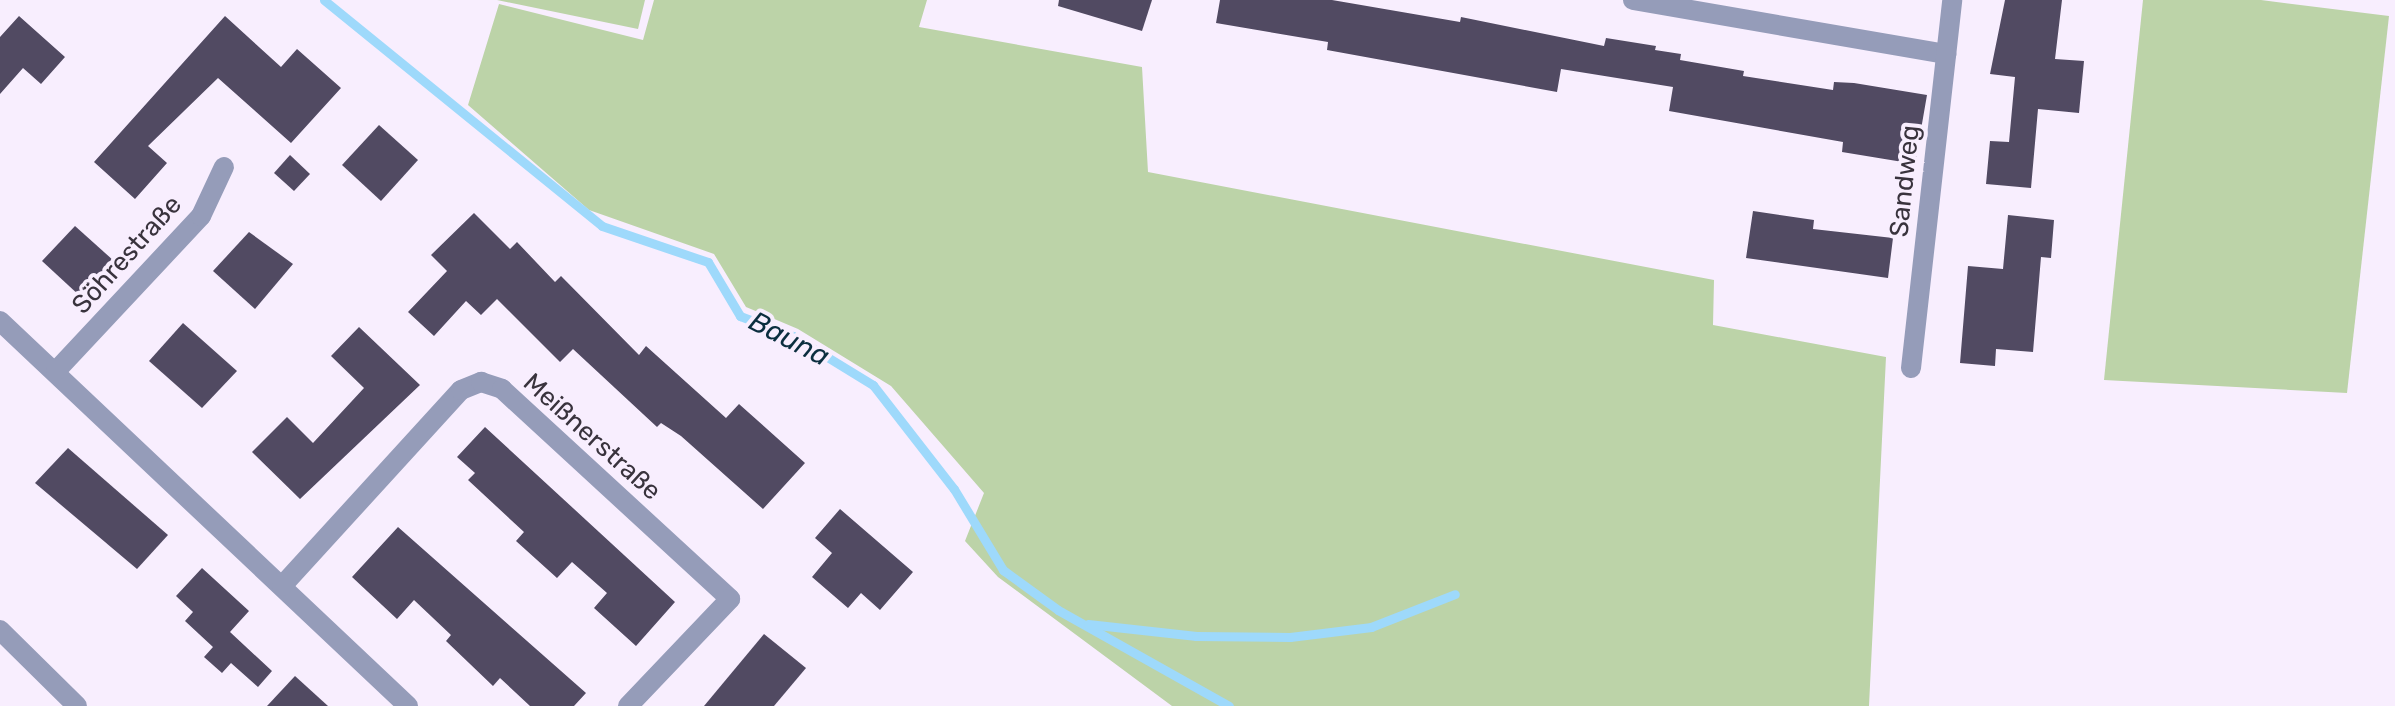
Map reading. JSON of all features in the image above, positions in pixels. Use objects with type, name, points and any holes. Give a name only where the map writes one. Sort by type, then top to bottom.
[{"type":"street","points":[[1633,0],[1946,54]]},
{"type":"street","name":"Sandweg","points":[[1911,368],[1952,0]]},
{"type":"street","name":"Söhrestraße","points":[[56,371],[201,216],[224,167]]},
{"type":"street","points":[[0,321],[408,706]]},
{"type":"street","name":"Meißnerstraße","points":[[282,586],[461,390],[481,382],[502,389],[730,599],[628,706]]},
{"type":"street","points":[[0,630],[77,706]]},
{"type":"green space","points":[[497,0],[645,0],[638,29]]},
{"type":"green space","points":[[654,0],[927,0],[919,27],[1142,67],[1148,172],[1714,280],[1713,325],[1886,357],[1869,706],[1172,706],[998,577],[965,541],[984,493],[891,386],[798,329],[746,307],[714,254],[589,210],[468,105],[499,4],[643,40]]},
{"type":"green space","points":[[2143,0],[2261,0],[2389,16],[2347,393],[2104,380]]},
{"type":"building","points":[[1059,0],[1152,0],[1142,31],[1058,6]]},
{"type":"building","points":[[1220,0],[1332,0],[1460,22],[1461,17],[1604,46],[1606,38],[1656,46],[1655,50],[1681,54],[1680,60],[1744,71],[1743,76],[1833,90],[1834,82],[1854,83],[1927,95],[1915,164],[1842,152],[1843,142],[1669,111],[1673,87],[1561,69],[1557,92],[1327,50],[1328,42],[1216,23]]},
{"type":"building","points":[[2005,0],[2062,0],[2055,59],[2084,61],[2079,113],[2038,109],[2031,188],[1986,184],[1990,141],[2009,142],[2015,77],[1990,74]]},
{"type":"building","points":[[19,16],[65,57],[41,84],[23,68],[0,94],[0,37]]},
{"type":"building","points":[[225,16],[281,67],[297,49],[341,88],[291,143],[218,78],[148,146],[167,163],[135,199],[94,162]]},
{"type":"building","points":[[379,125],[418,160],[381,201],[342,165]]},
{"type":"building","points":[[290,155],[310,174],[294,191],[274,173]]},
{"type":"building","points":[[1753,211],[1814,220],[1813,229],[1893,238],[1888,278],[1746,258]]},
{"type":"building","points":[[474,213],[510,249],[517,242],[555,282],[561,276],[639,355],[646,346],[726,418],[739,404],[805,463],[763,509],[681,436],[661,423],[657,427],[573,349],[560,362],[497,299],[481,315],[466,301],[434,336],[408,312],[447,271],[431,255]]},
{"type":"building","points":[[2008,215],[2054,220],[2051,258],[2041,257],[2033,352],[1996,349],[1995,366],[1960,363],[1968,266],[2003,269]]},
{"type":"building","points":[[75,226],[114,261],[81,297],[42,261]]},
{"type":"building","points":[[249,232],[293,264],[255,309],[213,271]]},
{"type":"building","points":[[183,323],[237,371],[202,408],[149,361]]},
{"type":"building","points":[[359,327],[420,385],[300,499],[252,452],[287,417],[313,443],[364,388],[331,356]]},
{"type":"building","points":[[485,427],[675,602],[636,646],[594,608],[607,593],[572,562],[557,578],[516,541],[524,532],[468,480],[475,473],[457,457]]},
{"type":"building","points":[[68,448],[168,535],[137,569],[35,483]]},
{"type":"building","points":[[840,509],[913,572],[880,610],[861,593],[848,608],[812,577],[832,553],[815,538]]},
{"type":"building","points":[[398,527],[586,693],[574,706],[530,706],[500,678],[493,686],[446,641],[451,635],[414,600],[397,619],[352,577]]},
{"type":"building","points":[[202,568],[249,611],[230,632],[272,671],[258,687],[231,663],[222,673],[204,657],[213,647],[185,621],[193,612],[176,596]]},
{"type":"building","points":[[764,634],[806,668],[774,706],[704,706]]},
{"type":"building","points":[[295,676],[328,706],[267,706]]},
{"type":"waterway","name":"Bauna","points":[[324,0],[602,226],[708,262],[740,316],[793,336],[873,385],[954,489],[1003,570],[1058,610],[1229,706]]},
{"type":"waterway","points":[[1088,624],[1196,636],[1290,637],[1371,627],[1455,594]]}]
